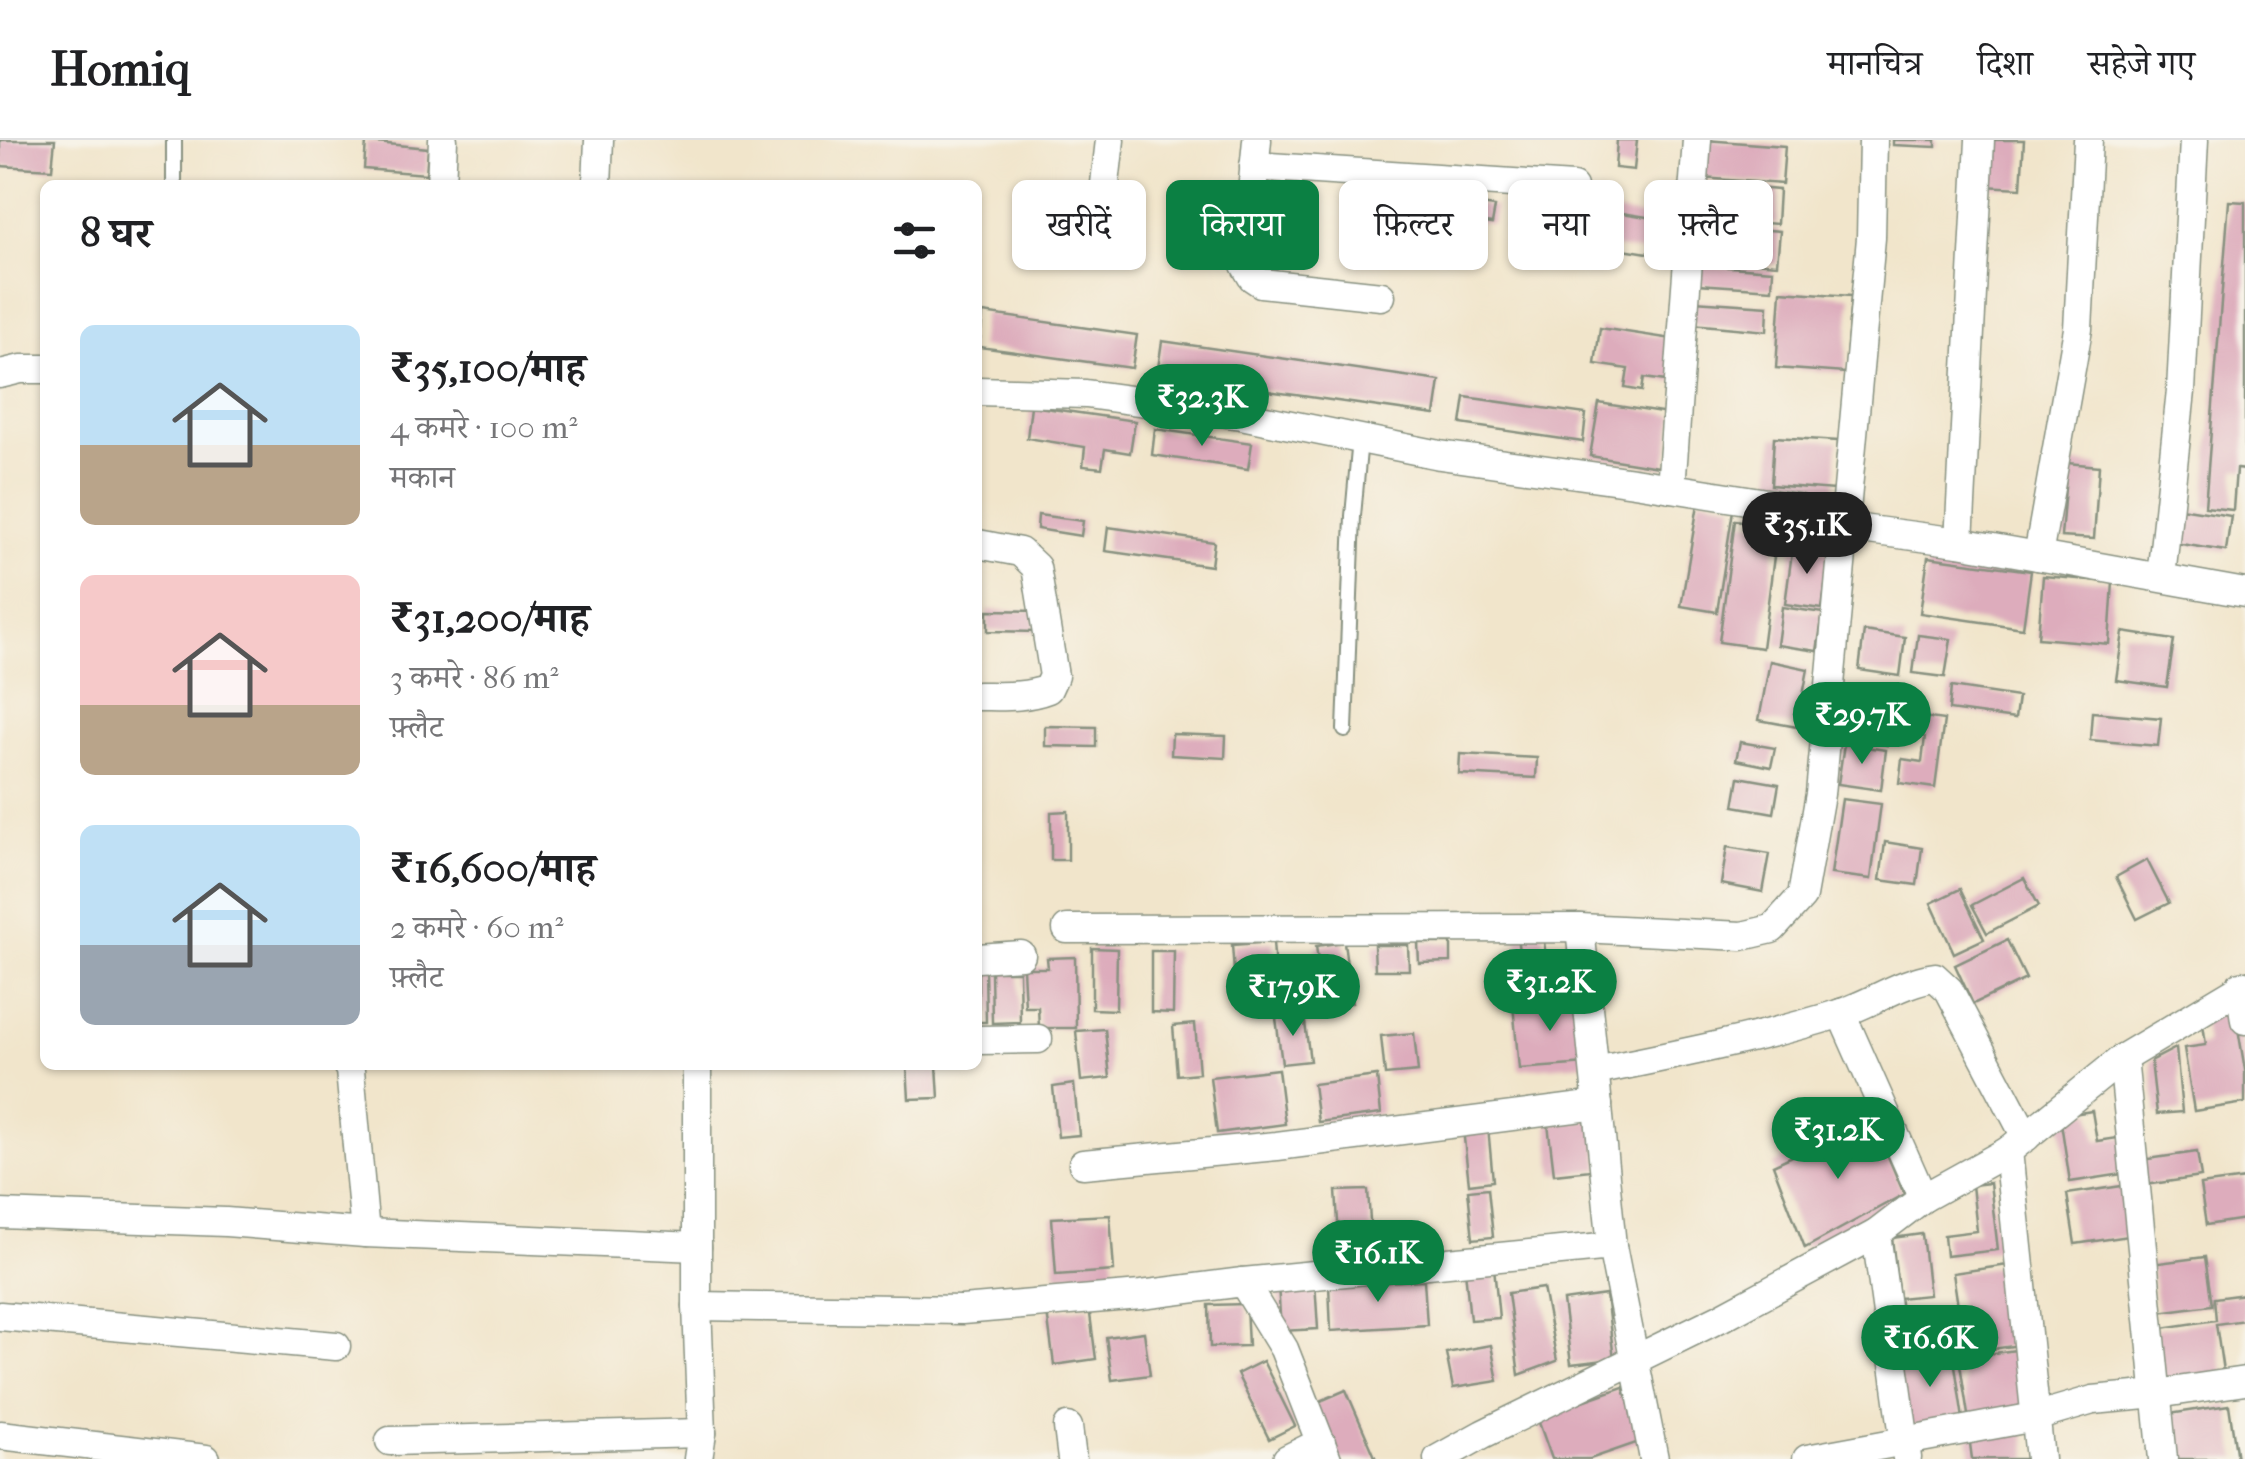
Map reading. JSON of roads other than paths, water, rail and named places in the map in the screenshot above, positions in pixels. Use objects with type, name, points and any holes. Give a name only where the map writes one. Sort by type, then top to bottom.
[{"type":"street","points":[[441,180],[443,140]]},
{"type":"street","points":[[596,180],[598,140]]},
{"type":"street","points":[[1105,180],[1110,140]]},
{"type":"street","points":[[1671,488],[1697,140]]},
{"type":"street","points":[[1066,929],[1580,928],[1742,936],[1772,928],[1802,896],[1820,794],[1870,238],[1874,140]]},
{"type":"street","points":[[1959,542],[1980,140]]},
{"type":"street","points":[[2038,556],[2078,329],[2088,140]]},
{"type":"street","points":[[2161,577],[2180,391],[2194,140]]},
{"type":"street","points":[[1382,296],[1261,283],[1252,277],[1245,266],[1256,153],[1515,180]]},
{"type":"street","points":[[0,374],[40,369]]},
{"type":"street","points":[[982,391],[1086,394],[1241,415],[1440,455],[1797,508],[1846,528],[1959,542],[2245,592]]},
{"type":"street","points":[[982,545],[1020,552],[1036,567],[1054,676],[1048,689],[1038,693],[982,696]]},
{"type":"street","points":[[1580,928],[1612,1246],[1654,1459]]},
{"type":"street","points":[[982,958],[1021,955]]},
{"type":"street","points":[[1594,1071],[1736,1043],[1841,1014],[1914,980],[1935,977],[1949,990],[2017,1144],[2040,1459]]},
{"type":"street","points":[[1438,1459],[1720,1318],[1876,1234],[1923,1198],[2017,1144],[2123,1058],[2243,986],[2245,1020]]},
{"type":"street","points":[[1841,1014],[1923,1198]]},
{"type":"street","points":[[982,1040],[1038,1039]]},
{"type":"street","points":[[2123,1058],[2163,1459]]},
{"type":"street","points":[[350,1070],[365,1233]]},
{"type":"street","points":[[390,1441],[700,1446],[697,1070]]},
{"type":"street","points":[[1083,1164],[1277,1146],[1598,1105]]},
{"type":"street","points":[[0,1214],[697,1247]]},
{"type":"street","points":[[1876,1234],[1906,1451]]},
{"type":"street","points":[[697,1306],[962,1310],[1141,1296],[1243,1282],[1612,1246]]},
{"type":"street","points":[[1243,1282],[1284,1349],[1324,1451],[1287,1459]]},
{"type":"street","points":[[0,1316],[336,1346]]},
{"type":"street","points":[[1806,1459],[1906,1451],[2094,1400],[2245,1381]]},
{"type":"street","points":[[1068,1427],[1072,1459]]},
{"type":"street","points":[[0,1435],[206,1459]]},
{"type":"lane","points":[[174,140],[174,180]]},
{"type":"lane","points":[[1345,730],[1360,438]]}]
